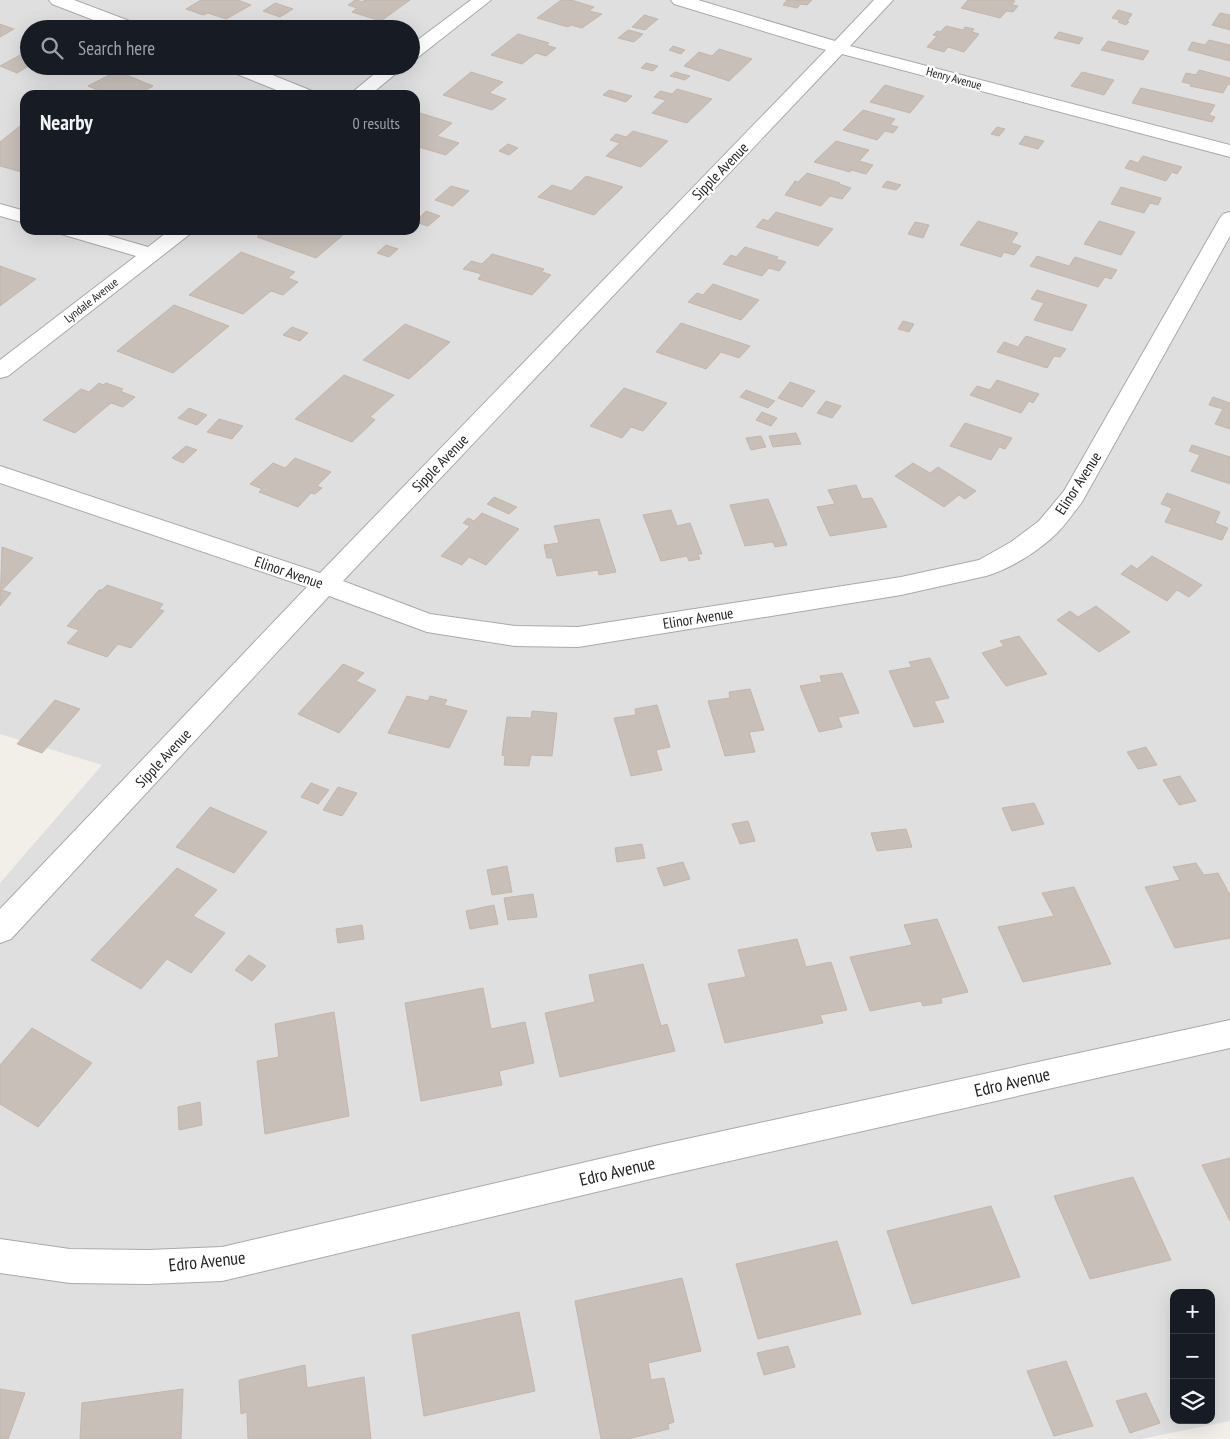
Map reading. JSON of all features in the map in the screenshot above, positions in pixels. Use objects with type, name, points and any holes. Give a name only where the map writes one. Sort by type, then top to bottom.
[{"type":"street","points":[[58,0],[110,20]]},
{"type":"street","points":[[420,47],[482,0]]},
{"type":"street","name":"Henry Avenue","points":[[680,0],[838,48],[1230,151]]},
{"type":"street","name":"Sipple Avenue","points":[[0,930],[325,584],[884,0]]},
{"type":"street","points":[[256,75],[293,90]]},
{"type":"street","points":[[365,90],[384,75]]},
{"type":"street","points":[[0,210],[20,216]]},
{"type":"street","name":"Elinor Avenue","points":[[0,474],[325,584],[427,622],[515,636],[578,637],[901,586],[986,567],[1020,548],[1048,527],[1073,496],[1230,218]]},
{"type":"street","points":[[85,235],[151,254]]},
{"type":"street","name":"Lyndale Avenue","points":[[0,371],[176,235]]},
{"type":"street","name":"Edro Avenue","points":[[0,1256],[70,1266],[148,1267],[222,1264],[669,1159],[1230,1034]]},
{"type":"shaded area","points":[[0,0],[1230,0],[1230,1421],[1141,1439],[0,1439],[0,883],[102,765],[0,734]]},
{"type":"building","points":[[201,0],[238,0],[251,5],[226,19],[208,13],[203,15],[186,9]]},
{"type":"building","points":[[355,0],[364,2],[366,1],[363,0],[410,0],[382,20],[352,12],[357,8],[348,5]]},
{"type":"building","points":[[561,0],[571,0],[594,7],[589,11],[602,14],[582,28],[571,25],[568,27],[537,18]]},
{"type":"building","points":[[787,0],[812,0],[807,5],[801,4],[797,8],[783,5]]},
{"type":"building","points":[[968,0],[1009,0],[1015,1],[1012,5],[1018,6],[1013,12],[1007,11],[1000,18],[961,8]]},
{"type":"building","points":[[275,3],[293,9],[280,17],[263,11]]},
{"type":"building","points":[[1118,10],[1132,14],[1126,25],[1118,22],[1120,20],[1112,18]]},
{"type":"building","points":[[1220,13],[1230,15],[1230,30],[1212,25]]},
{"type":"building","points":[[644,15],[658,19],[645,30],[632,27]]},
{"type":"building","points":[[0,24],[14,29],[0,37]]},
{"type":"building","points":[[946,26],[963,30],[965,27],[974,29],[972,32],[979,34],[964,52],[948,47],[944,52],[927,47],[937,36],[933,35],[937,31],[940,32]]},
{"type":"building","points":[[628,30],[643,34],[634,42],[618,38]]},
{"type":"building","points":[[1059,32],[1083,38],[1079,44],[1054,38]]},
{"type":"building","points":[[518,34],[549,43],[546,45],[556,48],[546,56],[536,53],[522,64],[491,55]]},
{"type":"building","points":[[1209,40],[1230,45],[1230,61],[1188,50],[1192,42],[1205,45]]},
{"type":"building","points":[[1108,41],[1149,51],[1143,60],[1101,50]]},
{"type":"building","points":[[673,46],[685,50],[681,54],[669,50]]},
{"type":"building","points":[[719,49],[752,59],[729,81],[684,66],[699,52],[712,56]]},
{"type":"building","points":[[20,55],[20,71],[17,73],[0,66]]},
{"type":"building","points":[[646,63],[658,66],[653,71],[641,68]]},
{"type":"building","points":[[1199,70],[1230,78],[1230,85],[1228,84],[1223,93],[1190,86],[1191,84],[1182,82],[1186,73],[1196,75]]},
{"type":"building","points":[[471,72],[503,82],[489,93],[506,99],[492,110],[443,95]]},
{"type":"building","points":[[675,72],[690,76],[685,80],[670,76]]},
{"type":"building","points":[[1082,72],[1114,80],[1104,95],[1071,86]]},
{"type":"building","points":[[109,75],[127,75],[153,86],[146,90],[97,90],[88,86]]},
{"type":"building","points":[[885,85],[924,96],[910,113],[870,102]]},
{"type":"building","points":[[1141,88],[1215,105],[1209,115],[1215,117],[1212,122],[1132,103]]},
{"type":"building","points":[[677,89],[712,99],[687,123],[652,113],[666,100],[654,97],[660,91],[672,94]]},
{"type":"building","points":[[609,90],[632,96],[626,102],[603,95]]},
{"type":"building","points":[[863,110],[895,119],[890,125],[898,127],[893,133],[885,131],[877,140],[843,130]]},
{"type":"building","points":[[420,113],[452,123],[437,136],[459,143],[446,155],[420,147]]},
{"type":"building","points":[[20,126],[20,172],[0,166],[0,142]]},
{"type":"building","points":[[997,127],[1005,129],[999,136],[991,134]]},
{"type":"building","points":[[633,131],[668,141],[641,167],[606,156],[620,143],[610,140],[616,134],[626,137]]},
{"type":"building","points":[[1025,136],[1044,141],[1038,149],[1019,144]]},
{"type":"building","points":[[836,141],[869,150],[859,161],[873,165],[866,174],[851,170],[850,172],[814,162]]},
{"type":"building","points":[[508,144],[518,148],[509,155],[499,151]]},
{"type":"building","points":[[1143,156],[1182,167],[1177,174],[1172,172],[1166,181],[1125,168],[1130,160],[1138,163]]},
{"type":"building","points":[[807,173],[851,188],[842,199],[830,196],[821,206],[785,195],[795,181],[798,182]]},
{"type":"building","points":[[586,176],[623,187],[594,215],[538,197],[552,185],[571,191]]},
{"type":"building","points":[[887,181],[901,185],[896,190],[882,187]]},
{"type":"building","points":[[451,186],[469,191],[453,206],[435,200]]},
{"type":"building","points":[[1121,187],[1161,198],[1158,205],[1150,203],[1144,213],[1111,204]]},
{"type":"building","points":[[426,211],[440,216],[428,226],[420,224],[420,217]]},
{"type":"building","points":[[776,212],[833,229],[818,246],[756,227],[763,219],[768,221]]},
{"type":"building","points":[[978,221],[1018,233],[1011,243],[1021,246],[1014,255],[1004,252],[1001,257],[960,245]]},
{"type":"building","points":[[1099,221],[1135,232],[1121,255],[1084,244]]},
{"type":"building","points":[[915,222],[929,225],[923,238],[908,234]]},
{"type":"building","points":[[259,235],[343,235],[316,258],[257,237]]},
{"type":"building","points":[[386,245],[398,249],[389,257],[377,253]]},
{"type":"building","points":[[745,247],[778,257],[776,259],[786,262],[779,271],[769,268],[762,276],[723,264],[731,255],[736,257]]},
{"type":"building","points":[[241,252],[295,272],[288,278],[298,282],[283,295],[271,291],[243,314],[189,295]]},
{"type":"building","points":[[492,254],[544,269],[542,272],[551,275],[532,295],[478,279],[482,274],[463,269],[471,261],[482,264]]},
{"type":"building","points":[[1037,256],[1069,266],[1075,257],[1117,270],[1111,279],[1105,277],[1098,287],[1030,266]]},
{"type":"building","points":[[0,266],[36,279],[0,306]]},
{"type":"building","points":[[713,284],[759,300],[741,320],[688,302],[697,293],[703,295]]},
{"type":"building","points":[[1037,290],[1087,305],[1072,331],[1034,320],[1044,303],[1031,299]]},
{"type":"building","points":[[174,305],[229,326],[173,373],[117,351]]},
{"type":"building","points":[[903,321],[914,324],[909,332],[898,329]]},
{"type":"building","points":[[681,323],[750,346],[739,358],[721,352],[706,369],[656,352]]},
{"type":"building","points":[[405,324],[450,342],[409,379],[363,360]]},
{"type":"building","points":[[292,327],[308,333],[300,341],[283,335]]},
{"type":"building","points":[[1026,336],[1066,349],[1060,357],[1054,356],[1047,368],[997,352],[1004,342],[1018,347]]},
{"type":"building","points":[[344,375],[394,395],[370,417],[375,420],[352,442],[295,419]]},
{"type":"building","points":[[997,380],[1039,394],[1033,403],[1029,401],[1021,413],[970,395],[977,386],[990,390]]},
{"type":"building","points":[[790,382],[815,391],[802,407],[778,398]]},
{"type":"building","points":[[99,383],[103,385],[106,383],[123,389],[120,391],[135,397],[123,407],[111,403],[75,433],[43,420],[81,389],[89,392]]},
{"type":"building","points":[[624,388],[667,403],[643,431],[631,427],[622,438],[590,426]]},
{"type":"building","points":[[746,390],[775,401],[768,408],[740,397]]},
{"type":"building","points":[[1213,397],[1230,403],[1230,429],[1215,424],[1223,409],[1209,405]]},
{"type":"building","points":[[826,401],[841,406],[832,418],[817,413]]},
{"type":"building","points":[[189,408],[207,415],[197,425],[178,418]]},
{"type":"building","points":[[762,412],[777,418],[771,426],[756,420]]},
{"type":"building","points":[[219,419],[243,426],[232,439],[207,432]]},
{"type":"building","points":[[965,423],[1012,438],[1005,449],[999,447],[991,460],[950,446]]},
{"type":"building","points":[[796,433],[801,444],[773,447],[769,436]]},
{"type":"building","points":[[761,436],[766,447],[751,450],[746,438]]},
{"type":"building","points":[[1192,445],[1230,457],[1230,484],[1191,471],[1200,455],[1189,451]]},
{"type":"building","points":[[186,446],[197,450],[183,463],[172,458]]},
{"type":"building","points":[[295,458],[331,472],[317,486],[322,488],[315,494],[311,493],[298,507],[259,492],[262,489],[250,484],[273,463],[285,468]]},
{"type":"building","points":[[913,463],[930,473],[938,467],[976,491],[965,499],[959,495],[944,507],[895,476]]},
{"type":"building","points":[[856,485],[862,499],[872,498],[887,527],[830,536],[817,507],[835,504],[828,490]]},
{"type":"building","points":[[1167,493],[1220,512],[1215,523],[1228,528],[1222,540],[1165,522],[1172,508],[1161,504]]},
{"type":"building","points":[[494,497],[517,507],[509,514],[487,504]]},
{"type":"building","points":[[768,499],[787,545],[775,547],[773,542],[745,546],[730,505]]},
{"type":"building","points":[[671,510],[677,526],[690,523],[702,554],[698,554],[700,559],[689,561],[687,556],[661,561],[643,515]]},
{"type":"building","points":[[482,513],[519,529],[486,565],[469,557],[462,565],[441,556],[470,526],[463,523],[468,518],[474,521]]},
{"type":"building","points":[[599,519],[616,572],[599,575],[598,570],[557,576],[552,558],[547,558],[544,545],[559,543],[554,526]]},
{"type":"building","points":[[2,547],[33,558],[2,590],[11,593],[0,606]]},
{"type":"building","points":[[1152,556],[1202,585],[1189,597],[1177,590],[1167,601],[1121,574],[1131,565],[1137,569]]},
{"type":"building","points":[[107,585],[163,604],[159,609],[164,611],[131,648],[118,644],[107,657],[67,643],[79,630],[67,626],[99,590],[102,590]]},
{"type":"building","points":[[1096,606],[1130,632],[1099,652],[1057,620],[1070,611],[1078,617]]},
{"type":"building","points":[[1019,636],[1047,674],[1006,686],[982,653],[1004,646],[1000,641]]},
{"type":"building","points":[[930,658],[949,698],[934,701],[944,722],[914,727],[889,671],[912,667],[909,662]]},
{"type":"building","points":[[343,664],[364,673],[356,681],[376,690],[339,733],[298,714]]},
{"type":"building","points":[[842,673],[859,713],[838,717],[842,727],[819,732],[800,686],[822,682],[820,676]]},
{"type":"building","points":[[750,689],[764,730],[749,732],[755,752],[725,756],[708,701],[730,698],[729,692]]},
{"type":"building","points":[[407,696],[428,701],[430,696],[447,700],[444,705],[467,711],[449,748],[388,733]]},
{"type":"building","points":[[55,700],[80,709],[42,753],[17,744]]},
{"type":"building","points":[[657,705],[670,747],[656,750],[662,770],[631,776],[614,718],[636,715],[635,709]]},
{"type":"building","points":[[532,711],[557,713],[552,756],[531,755],[529,766],[504,765],[505,756],[502,755],[507,717],[531,718]]},
{"type":"building","points":[[1146,747],[1157,765],[1138,769],[1127,752]]},
{"type":"building","points":[[1180,776],[1196,801],[1179,805],[1163,780]]},
{"type":"building","points":[[311,783],[329,790],[318,804],[301,797]]},
{"type":"building","points":[[338,787],[357,793],[342,816],[323,810]]},
{"type":"building","points":[[1034,803],[1044,824],[1012,831],[1002,808]]},
{"type":"building","points":[[210,807],[267,832],[234,873],[176,847]]},
{"type":"building","points":[[748,821],[755,841],[740,844],[732,824]]},
{"type":"building","points":[[906,829],[912,847],[877,851],[871,833]]},
{"type":"building","points":[[642,844],[645,858],[617,862],[615,848]]},
{"type":"building","points":[[683,862],[690,879],[664,886],[657,868]]},
{"type":"building","points":[[1196,863],[1204,875],[1218,873],[1230,895],[1230,938],[1175,948],[1145,887],[1180,880],[1173,867]]},
{"type":"building","points":[[507,866],[512,892],[492,895],[487,870]]},
{"type":"building","points":[[177,868],[217,890],[193,916],[225,933],[191,973],[167,959],[141,989],[91,960]]},
{"type":"building","points":[[1074,887],[1111,964],[1023,982],[998,927],[1054,916],[1042,893]]},
{"type":"building","points":[[533,894],[537,917],[508,920],[504,898]]},
{"type":"building","points":[[494,905],[498,924],[470,929],[466,911]]},
{"type":"building","points":[[937,919],[968,992],[941,998],[942,1003],[923,1006],[921,1001],[870,1011],[850,957],[912,945],[904,925]]},
{"type":"building","points":[[362,925],[364,939],[338,943],[336,929]]},
{"type":"building","points":[[797,939],[806,967],[831,962],[847,1010],[820,1015],[823,1023],[725,1043],[708,984],[746,977],[738,950]]},
{"type":"building","points":[[249,955],[266,966],[252,981],[235,970]]},
{"type":"building","points":[[643,964],[661,1026],[667,1024],[675,1051],[560,1077],[545,1013],[595,1002],[589,975]]},
{"type":"building","points":[[483,988],[491,1029],[525,1022],[534,1063],[499,1071],[502,1085],[421,1101],[405,1003]]},
{"type":"building","points":[[334,1012],[349,1116],[265,1134],[257,1061],[279,1057],[275,1024]]},
{"type":"building","points":[[32,1028],[92,1063],[38,1127],[0,1104],[0,1065]]},
{"type":"building","points":[[200,1102],[202,1125],[179,1130],[178,1107]]},
{"type":"building","points":[[1230,1158],[1230,1221],[1202,1165]]},
{"type":"building","points":[[1133,1177],[1171,1260],[1090,1279],[1054,1196]]},
{"type":"building","points":[[991,1206],[1020,1277],[912,1304],[887,1231]]},
{"type":"building","points":[[837,1241],[861,1314],[758,1339],[736,1264]]},
{"type":"building","points":[[682,1278],[701,1351],[648,1363],[651,1380],[664,1378],[674,1422],[668,1424],[669,1429],[628,1439],[601,1439],[575,1301]]},
{"type":"building","points":[[519,1312],[535,1391],[424,1416],[412,1335]]},
{"type":"building","points":[[788,1346],[795,1367],[764,1375],[757,1353]]},
{"type":"building","points":[[1066,1361],[1093,1426],[1054,1436],[1027,1371]]},
{"type":"building","points":[[305,1365],[307,1388],[364,1377],[371,1439],[248,1439],[247,1412],[241,1414],[239,1380]]},
{"type":"building","points":[[0,1389],[25,1393],[8,1439],[0,1439]]},
{"type":"building","points":[[183,1389],[181,1439],[80,1439],[82,1403]]},
{"type":"building","points":[[1146,1393],[1160,1423],[1130,1433],[1116,1401]]}]
